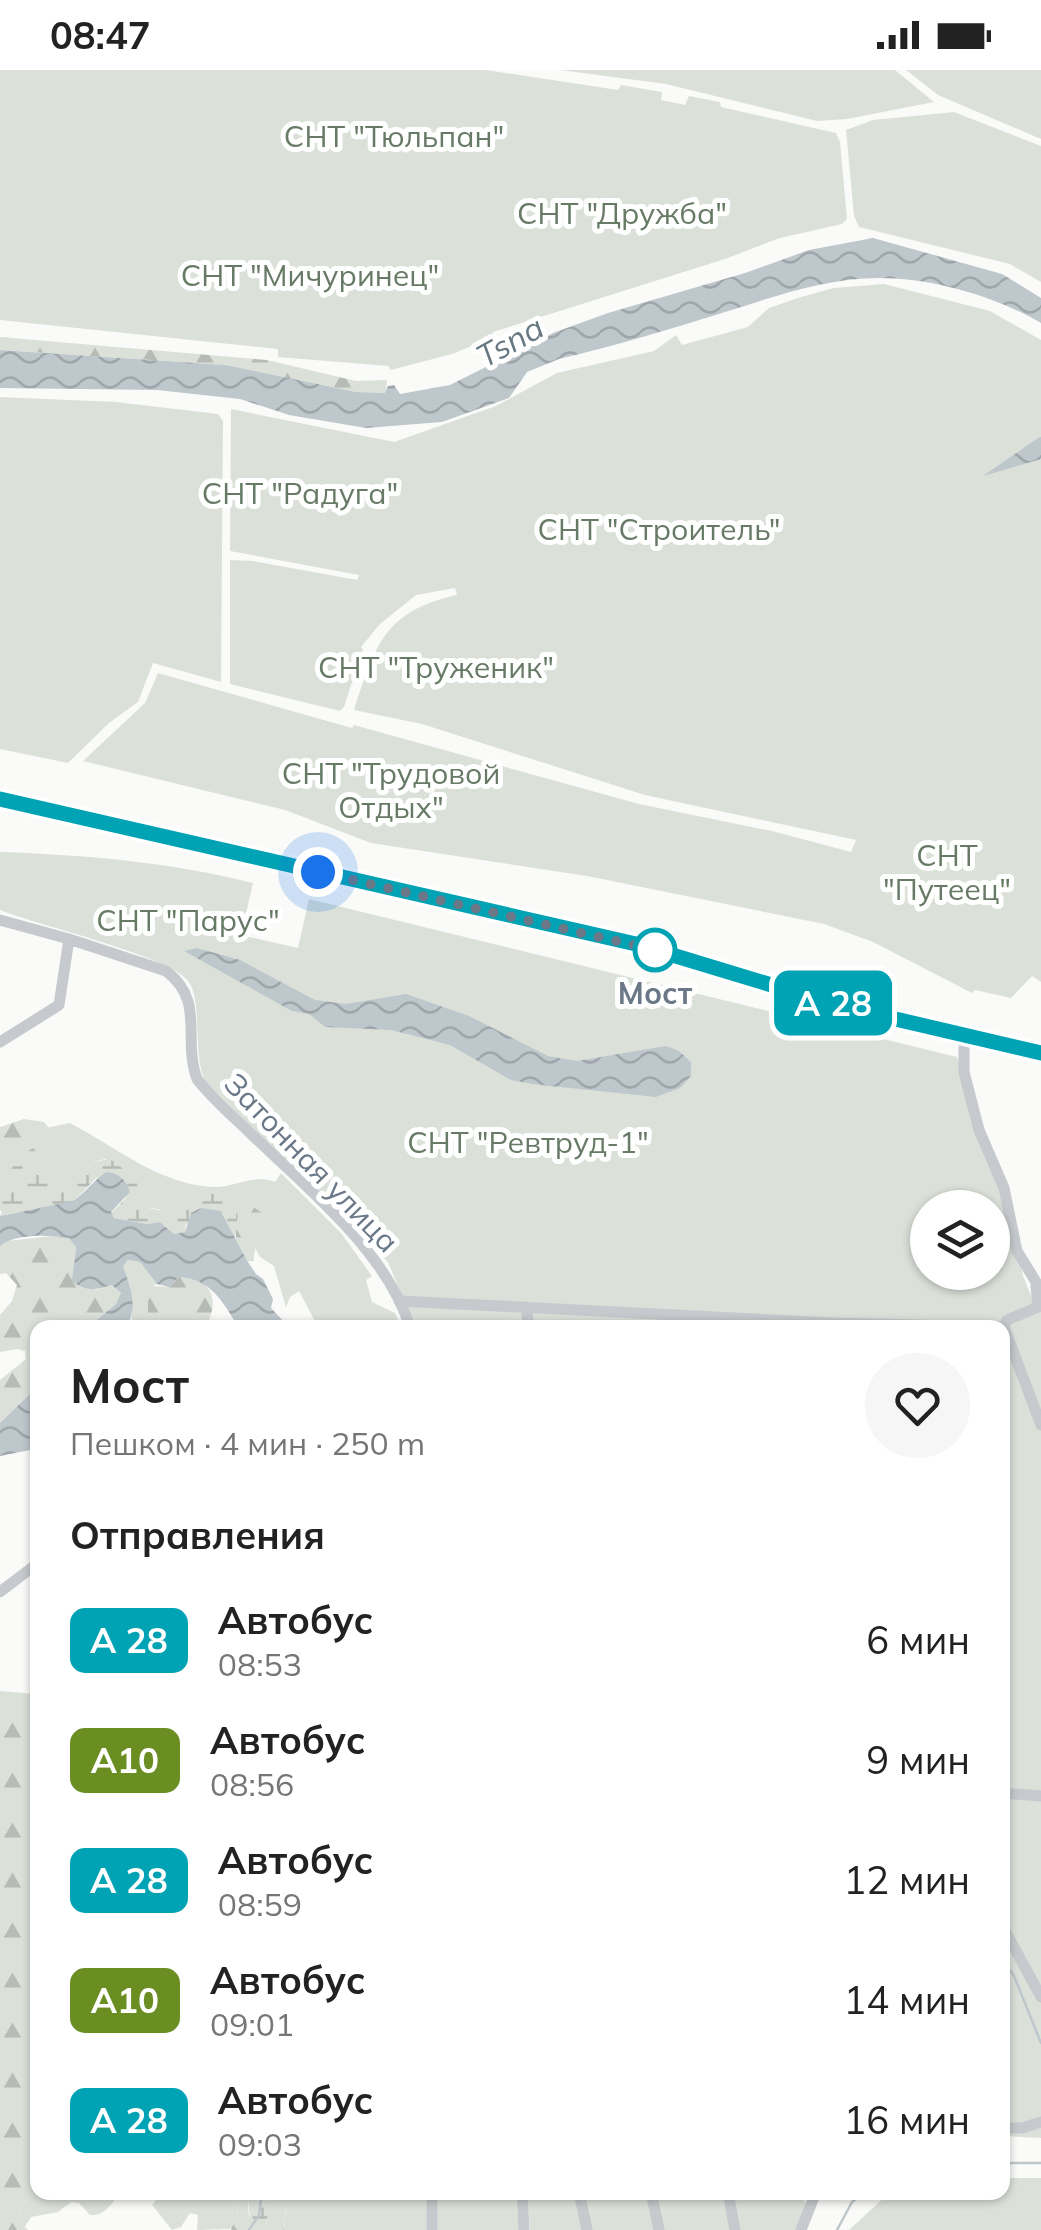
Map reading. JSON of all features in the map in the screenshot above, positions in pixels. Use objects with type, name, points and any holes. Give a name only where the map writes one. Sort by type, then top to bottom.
[{"type":"main road","points":[[0,800],[636,944],[844,1007],[1041,1053]]},
{"type":"street","name":"Затонная улица","points":[[0,920],[69,938],[166,971],[183,985],[189,1002],[192,1059],[198,1078],[350,1233],[400,1300],[407,1320]]},
{"type":"street","points":[[0,1042],[60,1005],[69,938]]},
{"type":"street","points":[[964,1036],[965,1079],[979,1130],[1004,1188],[1017,1252],[1039,1288],[1038,1306],[1007,1320]]},
{"type":"street","points":[[400,1300],[753,1320]]},
{"type":"street","points":[[526,1307],[528,1320]]},
{"type":"street","points":[[1010,1343],[1041,1425]]},
{"type":"street","points":[[0,1592],[30,1569]]},
{"type":"street","points":[[1010,1794],[1041,1796]]},
{"type":"street","points":[[1010,1940],[1041,1997]]},
{"type":"street","points":[[1010,2128],[1041,2122]]},
{"type":"street","points":[[432,2200],[432,2230]]},
{"type":"street","points":[[522,2200],[524,2230]]},
{"type":"street","points":[[581,2200],[587,2230]]},
{"type":"street","points":[[654,2200],[660,2230]]},
{"type":"street","points":[[730,2200],[736,2230]]},
{"type":"street","points":[[800,2230],[813,2200]]},
{"type":"green space","points":[[0,70],[486,70],[618,90],[621,85],[662,92],[661,100],[685,105],[689,96],[836,133],[847,219],[842,224],[780,238],[493,332],[494,337],[452,354],[391,370],[388,366],[278,357],[278,349],[0,320]]},
{"type":"green space","points":[[560,70],[895,70],[934,102],[817,121],[666,84]]},
{"type":"green space","points":[[906,70],[1041,70],[1041,139],[938,95]]},
{"type":"green space","points":[[954,112],[1041,146],[1041,282],[1010,264],[859,227],[854,216],[846,130],[873,120]]},
{"type":"green space","points":[[884,284],[990,311],[1041,340],[1041,982],[1032,976],[1011,998],[975,990],[972,993],[873,942],[824,924],[587,876],[371,843],[285,810],[83,761],[145,703],[158,673],[639,804],[772,831],[851,852],[856,840],[645,795],[422,724],[354,710],[386,634],[413,611],[457,595],[455,588],[416,595],[380,624],[361,647],[340,711],[230,684],[230,560],[357,580],[359,575],[230,551],[231,409],[394,442],[496,406],[557,373],[654,351],[676,335],[682,345],[748,327],[769,308],[834,288]]},
{"type":"green space","points":[[0,337],[267,360],[356,381],[387,380],[386,393],[356,392],[226,365],[0,350]]},
{"type":"green space","points":[[0,397],[116,402],[218,414],[223,421],[221,682],[153,663],[138,702],[109,723],[68,763],[0,749]]},
{"type":"green space","name":"СНТ \"Ревтруд-1\"","points":[[0,852],[159,865],[253,883],[241,935],[298,948],[309,899],[957,1057],[984,1143],[1004,1190],[910,1190],[910,1290],[1010,1290],[1010,1216],[1023,1276],[1036,1308],[1041,1306],[1041,2138],[1010,2136],[1010,1320],[412,1320],[388,1262],[205,1081],[193,991],[177,972],[0,910]]},
{"type":"green space","points":[[24,1119],[44,1122],[50,1129],[27,1154],[0,1211],[0,1127]]},
{"type":"green space","points":[[70,1123],[157,1172],[194,1185],[222,1187],[260,1179],[275,1182],[281,1173],[341,1233],[372,1276],[366,1280],[372,1302],[395,1313],[398,1320],[314,1320],[299,1291],[290,1297],[286,1307],[274,1266],[260,1257],[235,1211],[189,1201],[171,1211],[137,1206],[120,1168],[105,1159],[93,1162],[79,1181],[45,1176],[37,1170],[33,1142],[46,1128]]},
{"type":"green space","points":[[34,1146],[43,1169],[59,1176],[78,1179],[93,1162],[110,1159],[136,1182],[138,1202],[147,1207],[163,1210],[203,1194],[231,1200],[238,1216],[235,1239],[222,1212],[186,1224],[185,1232],[174,1234],[160,1222],[147,1224],[114,1218],[111,1213],[126,1198],[96,1178],[72,1201],[0,1216],[4,1179]]},
{"type":"green space","points":[[243,1207],[262,1213],[253,1261],[243,1262],[236,1234]]},
{"type":"green space","points":[[69,1238],[76,1246],[74,1263],[96,1290],[112,1285],[122,1294],[97,1320],[30,1320],[30,1394],[0,1423],[0,1380],[26,1359],[25,1351],[0,1352],[0,1315],[12,1301],[17,1285],[6,1273],[0,1274],[0,1246],[7,1241]]},
{"type":"green space","points":[[128,1260],[140,1262],[157,1284],[148,1294],[147,1320],[131,1320],[123,1265]]},
{"type":"green space","points":[[179,1277],[206,1286],[213,1299],[209,1320],[147,1320],[152,1286],[169,1287]]},
{"type":"green space","points":[[0,1691],[30,1693],[30,2198],[23,2203],[18,2219],[28,2230],[0,2230]]},
{"type":"green space","points":[[1010,2178],[1041,2178],[1041,2230],[849,2230],[881,2200],[1010,2200]]},
{"type":"green space","points":[[30,2198],[114,2200],[100,2214],[90,2215],[79,2203],[71,2202],[58,2212],[31,2217],[24,2228],[18,2219],[23,2203]]},
{"type":"green space","points":[[156,2200],[237,2200],[238,2213],[232,2229],[197,2230],[198,2215],[190,2213],[181,2227],[172,2230],[152,2205]]},
{"type":"green space","points":[[237,2200],[248,2200],[249,2215],[265,2224],[274,2200],[286,2200],[284,2230],[231,2230],[238,2213]]},
{"type":"green space","points":[[248,2200],[274,2200],[265,2224],[258,2227],[251,2223]]},
{"type":"green space","points":[[286,2200],[517,2200],[519,2230],[284,2230]]},
{"type":"green space","points":[[528,2200],[804,2200],[807,2206],[804,2230],[530,2230]]},
{"type":"water","points":[[873,238],[1002,274],[1041,298],[1041,323],[1004,305],[941,285],[879,278],[839,281],[559,359],[527,372],[509,398],[442,422],[366,428],[289,415],[240,399],[157,390],[0,388],[0,350],[226,365],[356,392],[385,393],[388,386],[394,385],[400,394],[450,385],[553,333],[608,313],[809,250]]},
{"type":"water","points":[[1041,437],[1041,459],[983,476],[1038,438]]},
{"type":"water","points":[[197,948],[240,960],[315,1000],[346,1004],[406,994],[469,1016],[548,1056],[577,1061],[666,1046],[691,1062],[691,1076],[680,1088],[656,1097],[511,1080],[450,1045],[391,1030],[325,1027],[309,1014],[292,1011],[184,951]]},
{"type":"water","points":[[106,1172],[121,1178],[130,1192],[111,1212],[114,1218],[147,1224],[160,1222],[174,1234],[185,1232],[191,1213],[201,1208],[221,1211],[246,1259],[263,1279],[273,1299],[271,1308],[282,1320],[234,1320],[222,1301],[200,1282],[179,1277],[169,1287],[157,1284],[140,1262],[128,1260],[123,1266],[133,1304],[130,1320],[97,1320],[116,1304],[121,1293],[112,1285],[91,1289],[72,1281],[76,1247],[69,1238],[24,1237],[0,1246],[0,1216],[74,1200]]},
{"type":"water","points":[[30,1394],[30,1450],[0,1456],[0,1423]]},
{"type":"waterway","points":[[1010,1970],[1041,2043]]},
{"type":"waterway","points":[[1010,2163],[1041,2163]]},
{"type":"waterway","points":[[249,2230],[259,2215],[261,2200]]},
{"type":"waterway","points":[[837,2230],[855,2200]]},
{"type":"bus line","points":[[0,799],[636,944],[844,1007],[1041,1053]]},
{"type":"place","name":"Мост","points":[[655,950]]},
{"type":"route","points":[[318,872],[655,950]]},
{"type":"park label","name":"СНТ \"Тюльпан\"","points":[[394,137]]},
{"type":"park label","name":"СНТ \"Дружба\"","points":[[622,214]]},
{"type":"park label","name":"СНТ \"Мичуринец\"","points":[[310,276]]},
{"type":"park label","name":"СНТ \"Радуга\"","points":[[300,494]]},
{"type":"park label","name":"СНТ \"Строитель\"","points":[[659,530]]},
{"type":"park label","name":"СНТ \"Труженик\"","points":[[436,668]]},
{"type":"park label","name":"СНТ \"Трудовой Отдых\"","points":[[391,791]]},
{"type":"park label","name":"СНТ \"Путеец\"","points":[[947,873]]},
{"type":"park label","name":"СНТ \"Парус\"","points":[[188,921]]},
{"type":"water label","name":"Tsna","points":[[510,342]]}]
